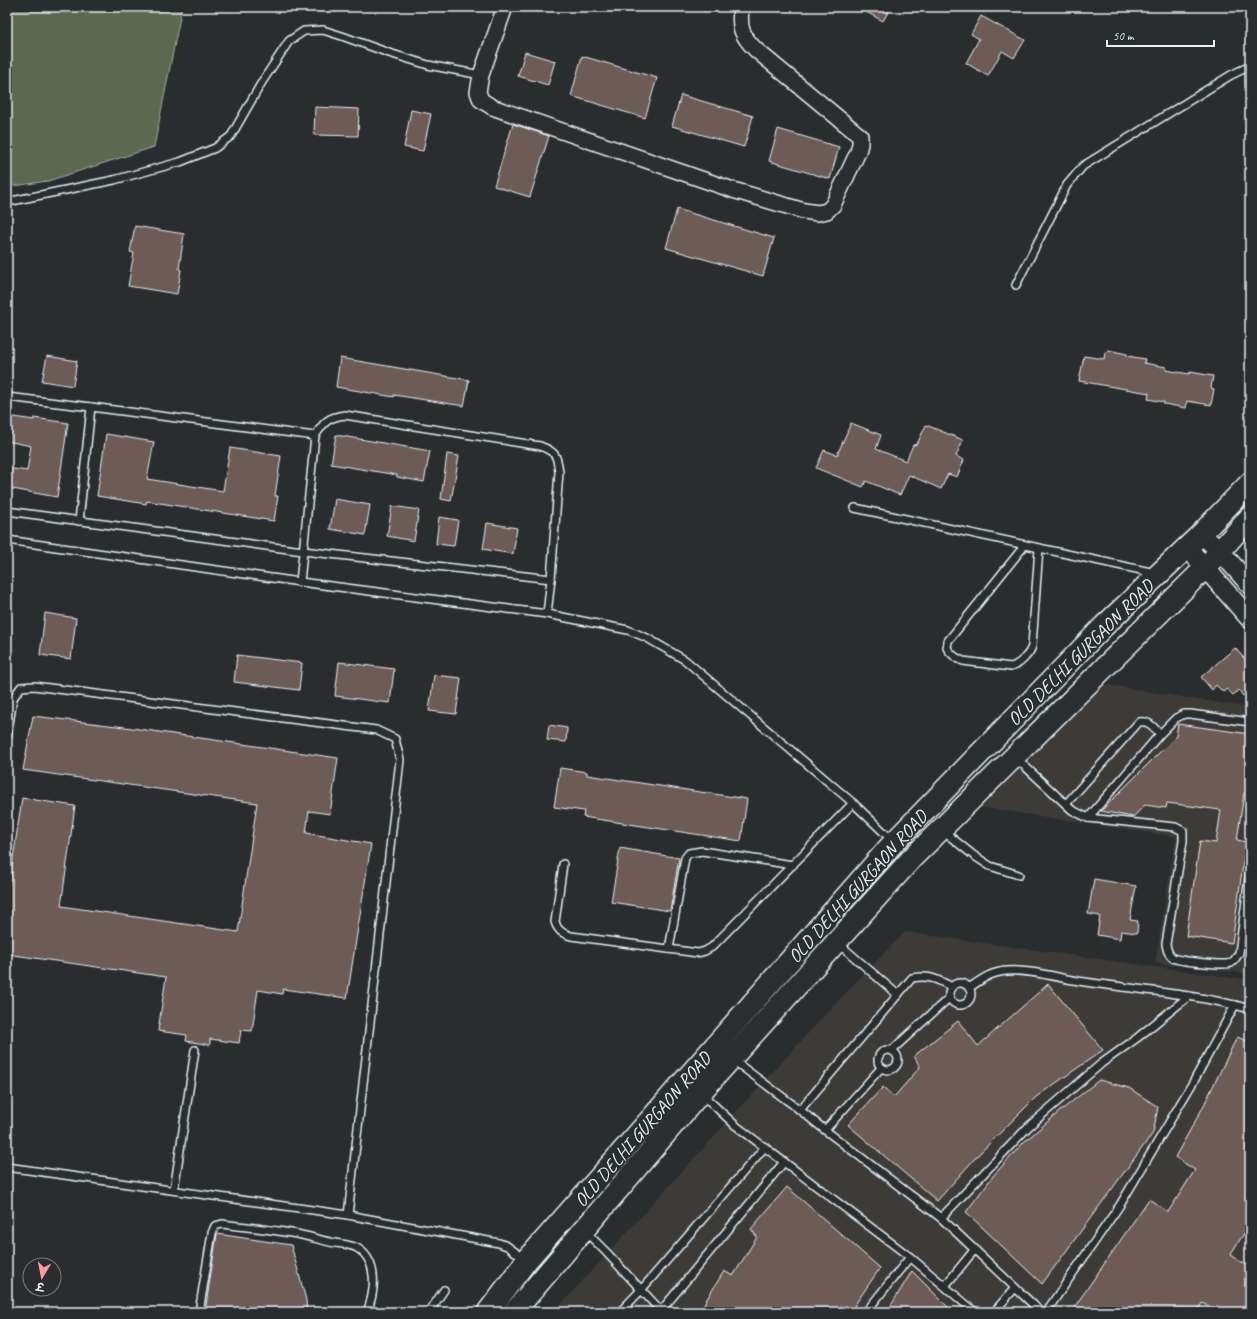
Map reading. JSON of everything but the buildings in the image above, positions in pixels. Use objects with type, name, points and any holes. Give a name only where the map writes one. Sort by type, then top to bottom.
[{"type":"main road","name":"OLD DELHI GURGAON ROAD","points":[[495,1310],[527,1260],[894,842],[1104,626],[1250,484]]},
{"type":"main road","name":"OLD DELHI GURGAON ROAD","points":[[514,1312],[701,1092],[913,857],[1221,552],[1250,517]]},
{"type":"street","points":[[505,7],[481,76],[478,92],[481,100],[492,107],[734,190],[804,211],[818,213],[827,211],[832,205],[858,152],[860,136],[747,42],[742,34],[740,26],[740,7]]},
{"type":"street","points":[[1194,540],[1221,552],[1250,585]]},
{"type":"street","points":[[1194,540],[1205,568],[1250,619]]},
{"type":"lane","points":[[7,202],[114,180],[180,162],[215,148],[231,136],[262,82],[289,41],[304,31],[323,30],[428,65],[481,76]]},
{"type":"lane","points":[[1016,286],[1067,185],[1084,166],[1231,75],[1250,66]]},
{"type":"lane","points":[[7,397],[91,406],[315,436]]},
{"type":"lane","points":[[78,521],[91,406]]},
{"type":"lane","points":[[300,582],[315,436],[324,423],[334,416],[345,415],[540,446],[551,450],[557,459],[559,472],[547,614]]},
{"type":"lane","points":[[854,508],[1159,574]]},
{"type":"lane","points":[[7,511],[303,551],[551,579]]},
{"type":"lane","points":[[7,540],[300,582],[547,614],[628,630],[647,638],[685,660],[853,803],[894,842]]},
{"type":"lane","points":[[1025,545],[948,641],[947,648],[950,654],[956,658],[963,661],[1010,667],[1014,666],[1028,654],[1032,646],[1039,548]]},
{"type":"lane","points":[[7,738],[13,698],[21,688],[34,686],[376,730],[394,739],[400,760],[348,1215]]},
{"type":"lane","points":[[1088,818],[1160,734],[1176,718],[1184,714],[1250,722]]},
{"type":"lane","points":[[1066,804],[1139,722],[1144,721],[1149,723],[1160,734]]},
{"type":"lane","points":[[1014,757],[1072,810],[1088,818],[1175,826],[1183,831],[1183,841],[1166,944],[1167,952],[1173,958],[1220,964],[1230,964],[1234,961],[1239,953],[1250,870]]},
{"type":"lane","points":[[563,864],[555,922],[557,929],[562,933],[571,936],[698,953],[712,947],[853,803]]},
{"type":"lane","points":[[941,829],[973,855],[990,866],[1019,875]]},
{"type":"lane","points":[[669,950],[685,858],[688,853],[702,851],[793,865]]},
{"type":"lane","points":[[836,942],[898,994]]},
{"type":"lane","points":[[970,988],[986,976],[1008,971],[1023,971],[1086,982],[1189,996],[1250,1009]]},
{"type":"lane","points":[[800,1110],[912,978],[921,976],[932,978],[952,987]]},
{"type":"lane","points":[[957,983],[964,984],[970,988],[970,999],[964,1004],[957,1004],[949,994],[952,987],[957,983]]},
{"type":"lane","points":[[941,1218],[1028,1126],[1102,1063],[1137,1038],[1189,996]]},
{"type":"lane","points":[[892,1050],[897,1056],[897,1064],[892,1069],[888,1070],[881,1068],[878,1064],[878,1056],[884,1050],[892,1050],[950,997]]},
{"type":"lane","points":[[1046,1312],[1120,1205],[1195,1079],[1235,1005]]},
{"type":"lane","points":[[174,1190],[195,1050]]},
{"type":"lane","points":[[732,1058],[941,1218],[1041,1312]]},
{"type":"lane","points":[[825,1130],[881,1068]]},
{"type":"lane","points":[[701,1092],[735,1125],[910,1257],[975,1312]]},
{"type":"lane","points":[[620,1312],[642,1289],[765,1147]]},
{"type":"lane","points":[[584,1230],[642,1289],[661,1312],[784,1162]]},
{"type":"lane","points":[[7,1166],[348,1215],[499,1243],[507,1246],[527,1260]]},
{"type":"lane","points":[[200,1312],[212,1233],[215,1226],[222,1224],[291,1233],[356,1248],[365,1255],[370,1263],[373,1275],[371,1303],[367,1312]]},
{"type":"lane","points":[[945,1286],[975,1249]]},
{"type":"lane","points":[[866,1312],[910,1257]]},
{"type":"lane","points":[[994,1312],[1015,1288]]},
{"type":"lane","points":[[429,1312],[444,1290]]},
{"type":"shaded area","points":[[1095,683],[1250,708],[1250,974],[1155,963],[1176,837],[980,807]]},
{"type":"shaded area","points":[[905,932],[1250,980],[1250,1312],[554,1312],[833,1006]]},
{"type":"green space","points":[[7,7],[182,7],[154,147],[48,181],[7,187]]}]
